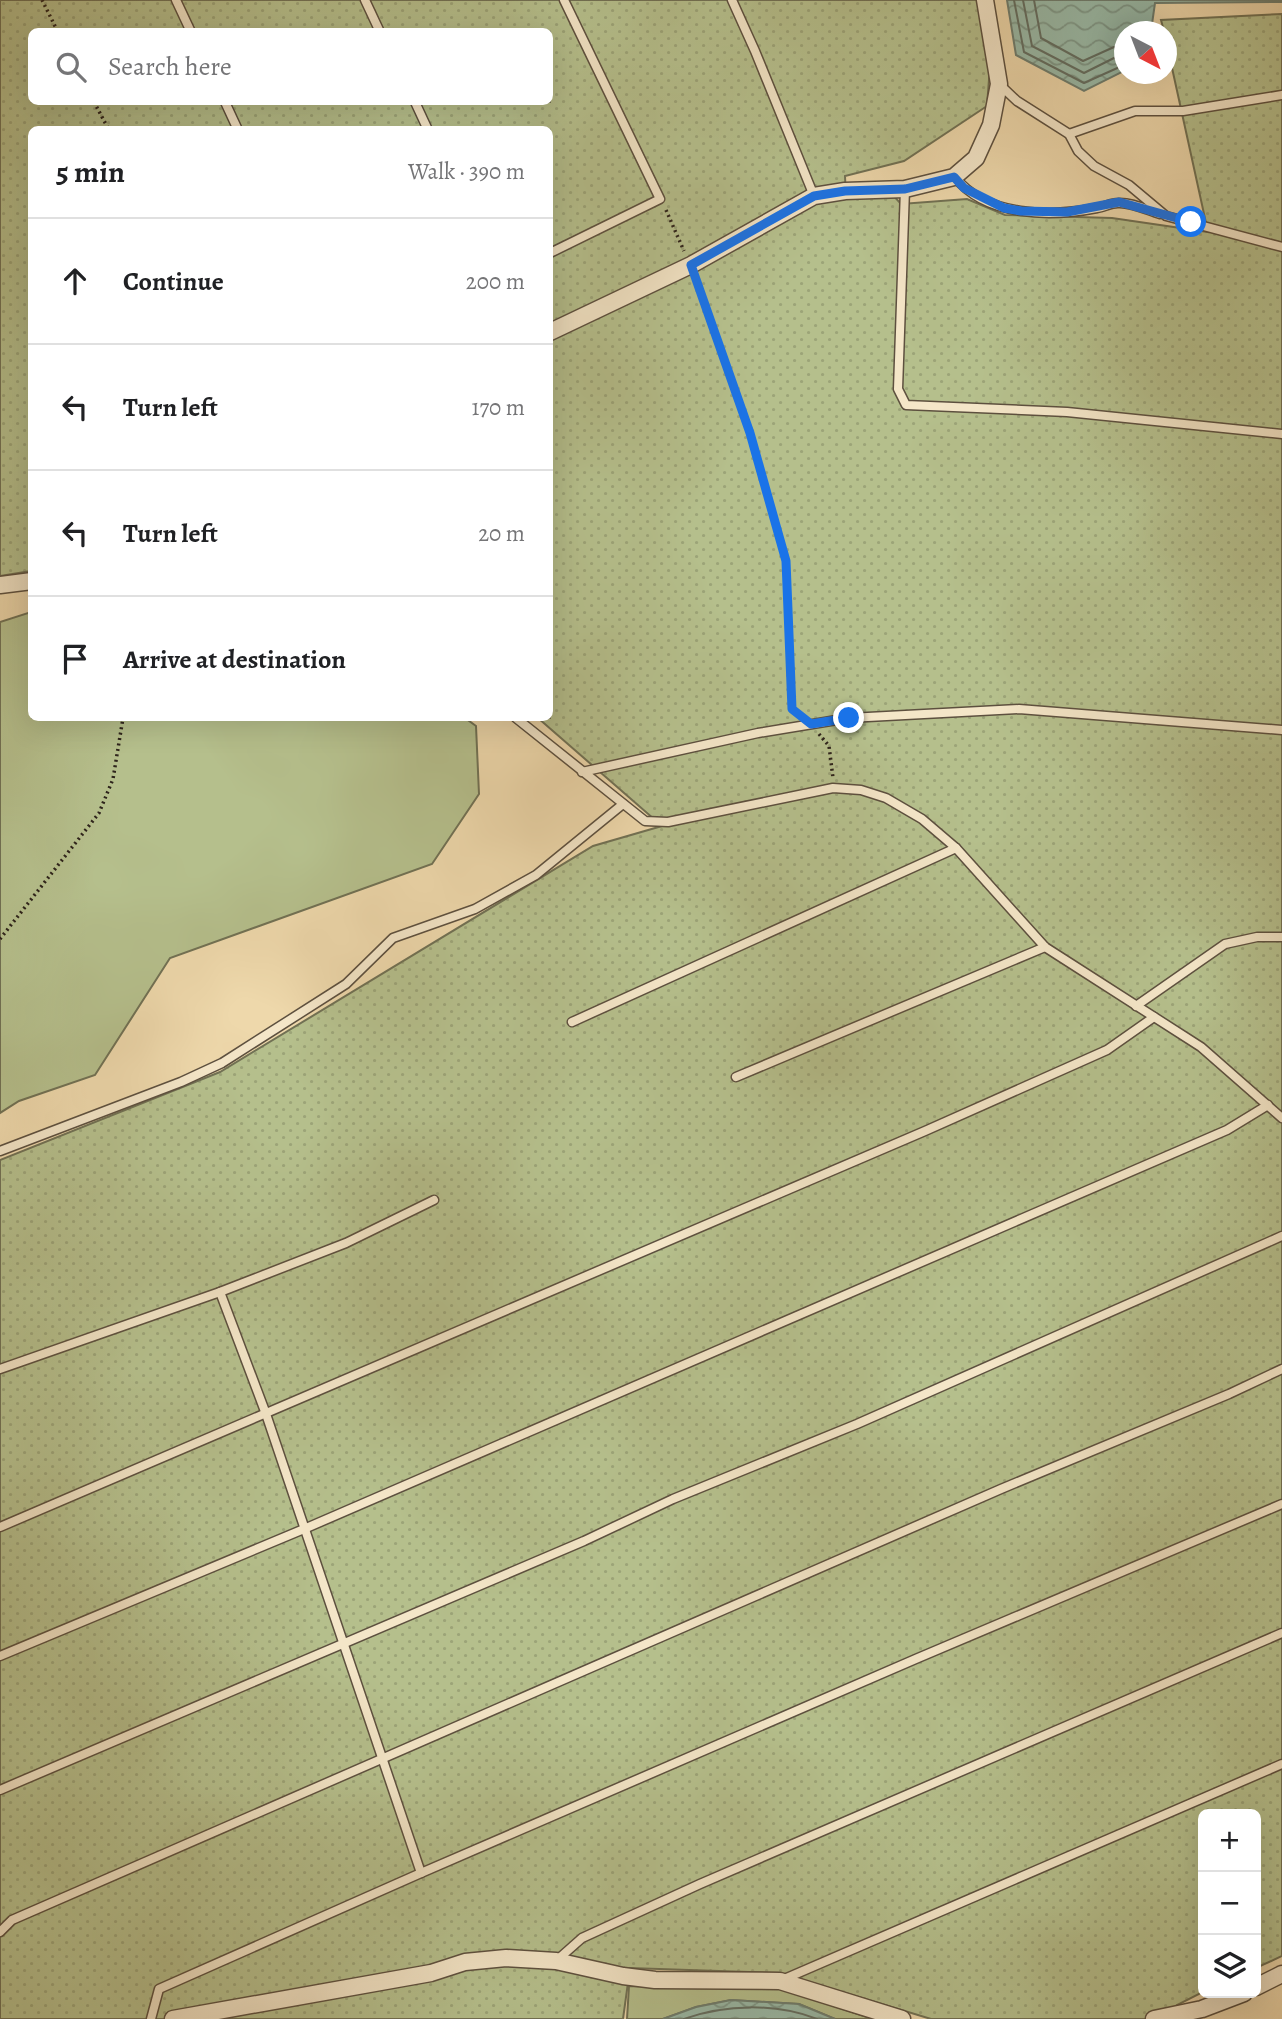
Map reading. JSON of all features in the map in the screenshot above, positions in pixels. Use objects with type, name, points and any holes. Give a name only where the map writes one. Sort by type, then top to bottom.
[{"type":"street","points":[[553,331],[691,265],[814,196],[845,191],[905,189],[954,177],[976,158],[991,125],[999,84],[985,0]]},
{"type":"street","points":[[0,585],[28,582]]},
{"type":"street","points":[[173,2019],[431,1973],[465,1962],[506,1958],[556,1961],[655,1980],[780,1982],[902,2019]]},
{"type":"street","points":[[1261,1984],[1282,1974]]},
{"type":"street","points":[[1154,2019],[1202,2009],[1231,1998]]},
{"type":"lane","points":[[176,0],[189,28]]},
{"type":"lane","points":[[365,0],[378,28]]},
{"type":"lane","points":[[553,252],[660,199],[564,0]]},
{"type":"lane","points":[[732,0],[814,196]]},
{"type":"lane","points":[[999,84],[1017,101],[1069,134],[1078,151],[1094,166],[1129,185],[1166,216]]},
{"type":"lane","points":[[1069,134],[1135,111],[1183,111],[1282,95]]},
{"type":"lane","points":[[226,105],[236,126]]},
{"type":"lane","points":[[416,105],[426,126]]},
{"type":"lane","points":[[954,177],[964,188],[1004,208],[1067,212],[1119,202],[1282,247]]},
{"type":"lane","points":[[905,189],[898,389],[906,405],[1067,412],[1282,433]]},
{"type":"lane","points":[[582,772],[758,733],[849,718],[1020,709],[1282,730]]},
{"type":"lane","points":[[520,721],[645,821],[668,822],[834,788],[861,790],[886,798],[922,819],[956,848],[1045,947],[1201,1048],[1282,1118]]},
{"type":"lane","points":[[0,1151],[181,1082],[222,1063],[346,984],[393,938],[475,909],[536,876],[623,804]]},
{"type":"lane","points":[[572,1023],[956,848]]},
{"type":"lane","points":[[1136,1006],[1225,944],[1257,937],[1282,937]]},
{"type":"lane","points":[[736,1077],[1045,947]]},
{"type":"lane","points":[[0,1527],[926,1131],[1107,1050],[1154,1017]]},
{"type":"lane","points":[[0,1656],[304,1529],[1227,1130],[1268,1105]]},
{"type":"lane","points":[[0,1369],[220,1292],[346,1243],[434,1199]]},
{"type":"lane","points":[[0,1790],[584,1541],[673,1499],[857,1424],[1282,1237]]},
{"type":"lane","points":[[220,1292],[266,1414],[421,1873]]},
{"type":"lane","points":[[0,1932],[12,1920],[1282,1369]]},
{"type":"lane","points":[[151,2019],[159,1989],[905,1663],[1282,1504]]},
{"type":"lane","points":[[556,1961],[582,1938],[700,1884],[1282,1633]]},
{"type":"lane","points":[[780,1982],[1282,1764]]},
{"type":"path","points":[[42,0],[56,28]]},
{"type":"path","points":[[96,105],[107,126]]},
{"type":"path","points":[[660,199],[691,265],[750,433],[786,561],[792,709],[811,724],[830,746],[834,788]]},
{"type":"path","points":[[0,939],[99,813],[113,779],[123,721]]},
{"type":"green space","points":[[0,0],[978,0],[990,66],[987,106],[904,161],[845,176],[846,199],[892,194],[901,204],[967,199],[1005,215],[1112,218],[1208,232],[1176,84],[1177,21],[1161,20],[1282,14],[1282,1956],[1261,1966],[1261,1809],[1198,1809],[1198,1994],[1177,2005],[1179,2019],[931,2019],[780,1973],[630,1968],[623,2019],[0,2019],[0,1160],[220,1072],[593,846],[662,826],[541,721],[553,721],[553,126],[28,126],[28,571],[0,576]]},
{"type":"green space","points":[[28,613],[28,721],[469,721],[476,726],[479,794],[432,864],[170,958],[95,1075],[19,1101],[0,1113],[0,622]]},
{"type":"green space","points":[[629,1986],[779,1988],[873,2019],[835,2019],[799,2004],[731,2000],[696,2007],[663,2019],[627,2019]]},
{"type":"water","points":[[1007,0],[1282,0],[1155,3],[1152,21],[1114,21],[1114,76],[1084,91],[1016,55]]},
{"type":"water","points":[[731,2000],[799,2004],[835,2019],[663,2019],[696,2007]]},
{"type":"route","points":[[849,718],[811,724],[792,709],[786,561],[750,433],[691,265],[814,196],[845,191],[905,189],[954,177],[964,188],[1004,208],[1067,212],[1119,202],[1191,222]]}]
